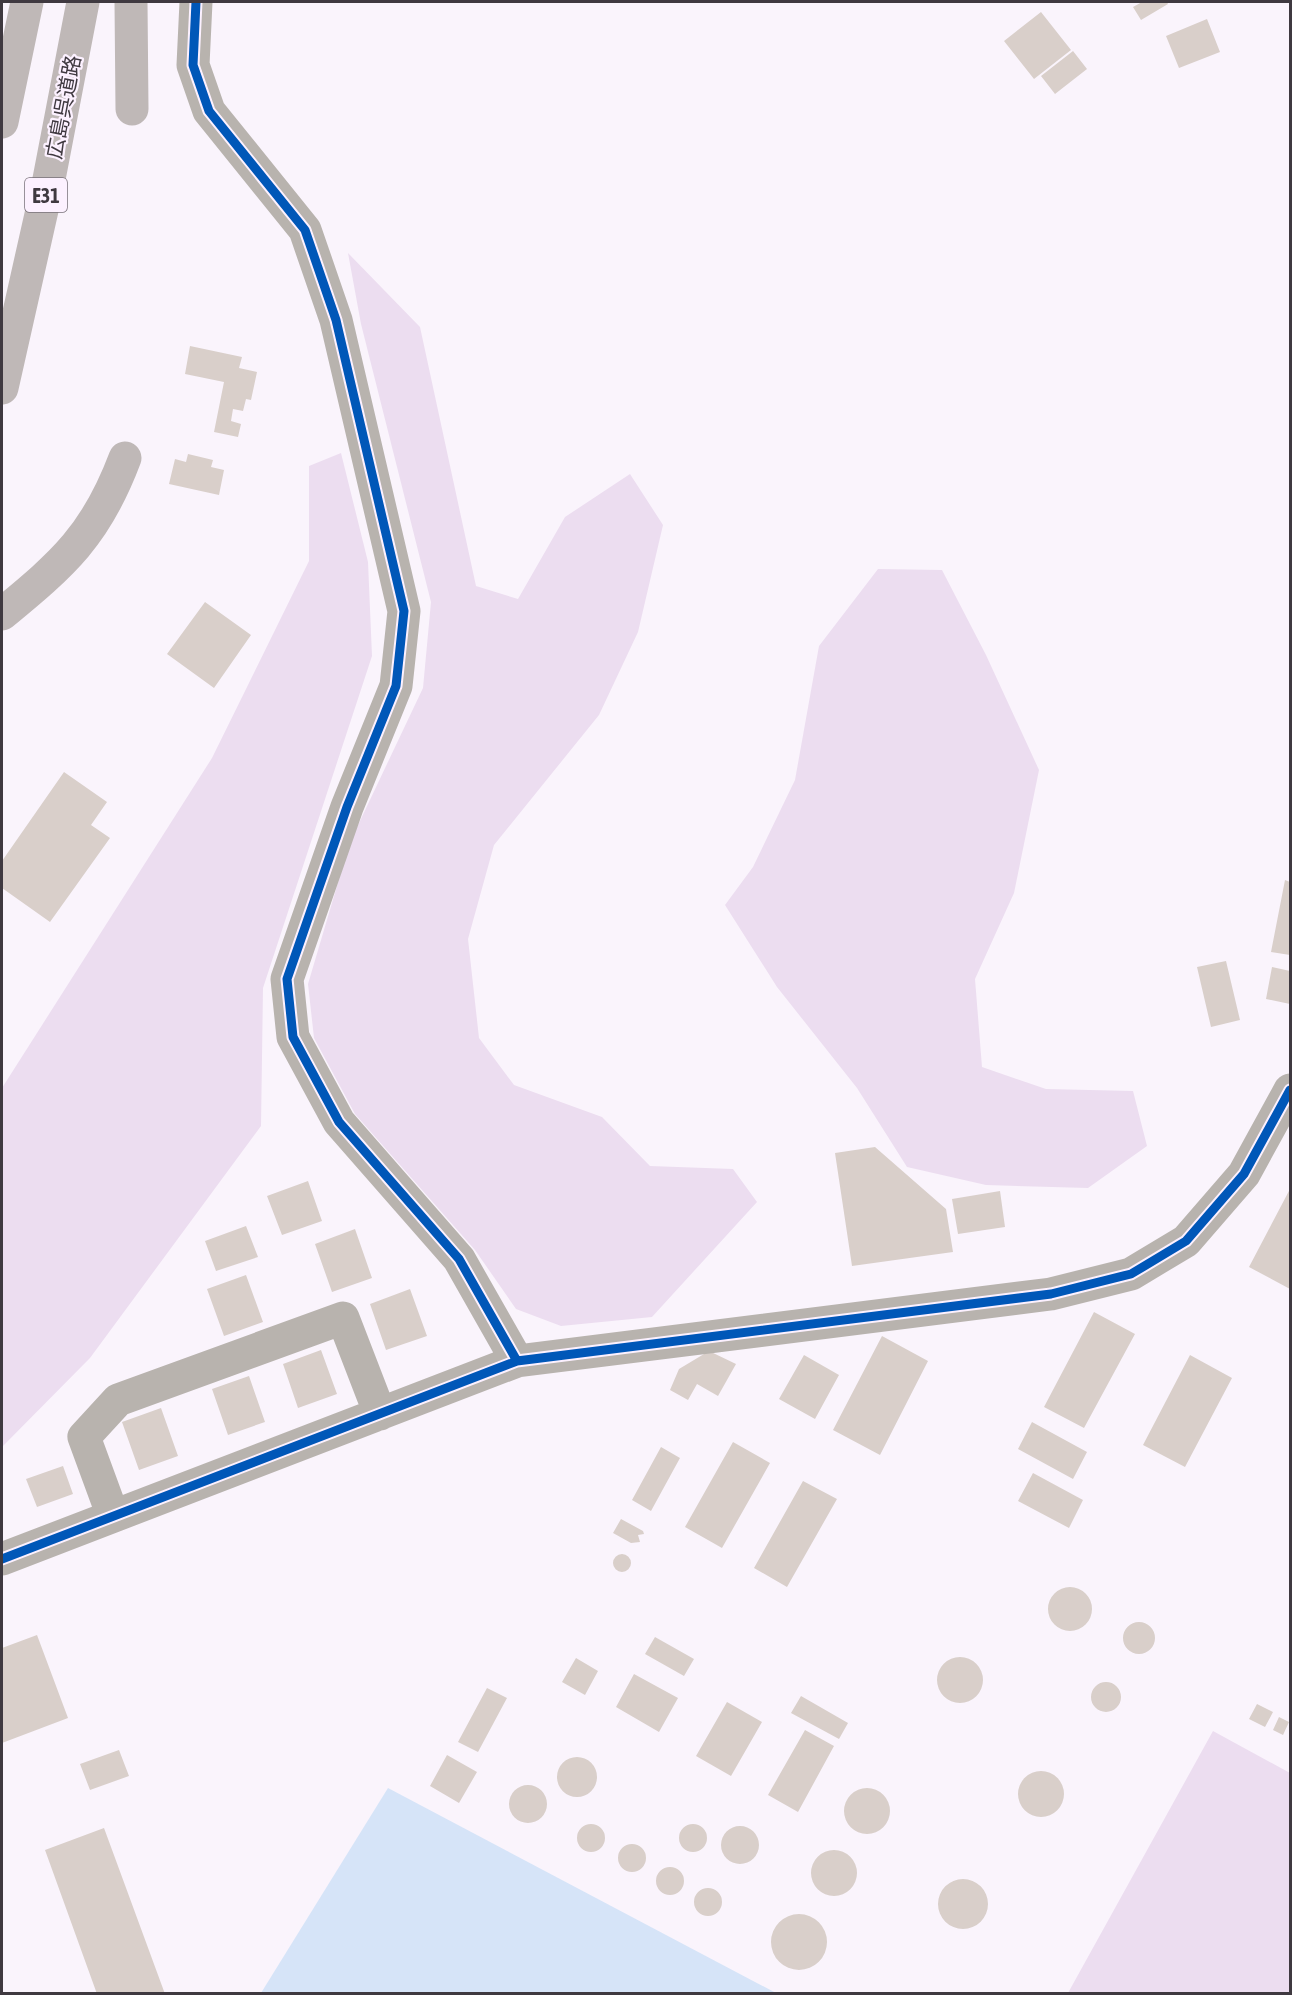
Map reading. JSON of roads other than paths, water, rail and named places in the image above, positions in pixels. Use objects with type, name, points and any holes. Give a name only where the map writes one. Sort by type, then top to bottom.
[{"type":"highway","points":[[2,122],[27,2]]},
{"type":"highway","name":"広島呉道路","points":[[2,388],[49,179],[83,2]]},
{"type":"highway","points":[[131,2],[132,109]]},
{"type":"highway","points":[[2,614],[74,550],[96,521],[113,490],[125,458]]},
{"type":"street","points":[[196,2],[193,65],[209,111],[305,230],[336,320],[404,611],[396,686],[347,807],[287,979],[293,1037],[339,1122],[459,1259],[517,1361]]},
{"type":"street","points":[[2,1559],[517,1361],[1051,1294],[1131,1274],[1186,1241],[1244,1174],[1290,1090]]},
{"type":"street","points":[[113,1516],[84,1437],[118,1400],[343,1318],[380,1414]]},
{"type":"water","points":[[388,1788],[776,1993],[261,1993]]}]
